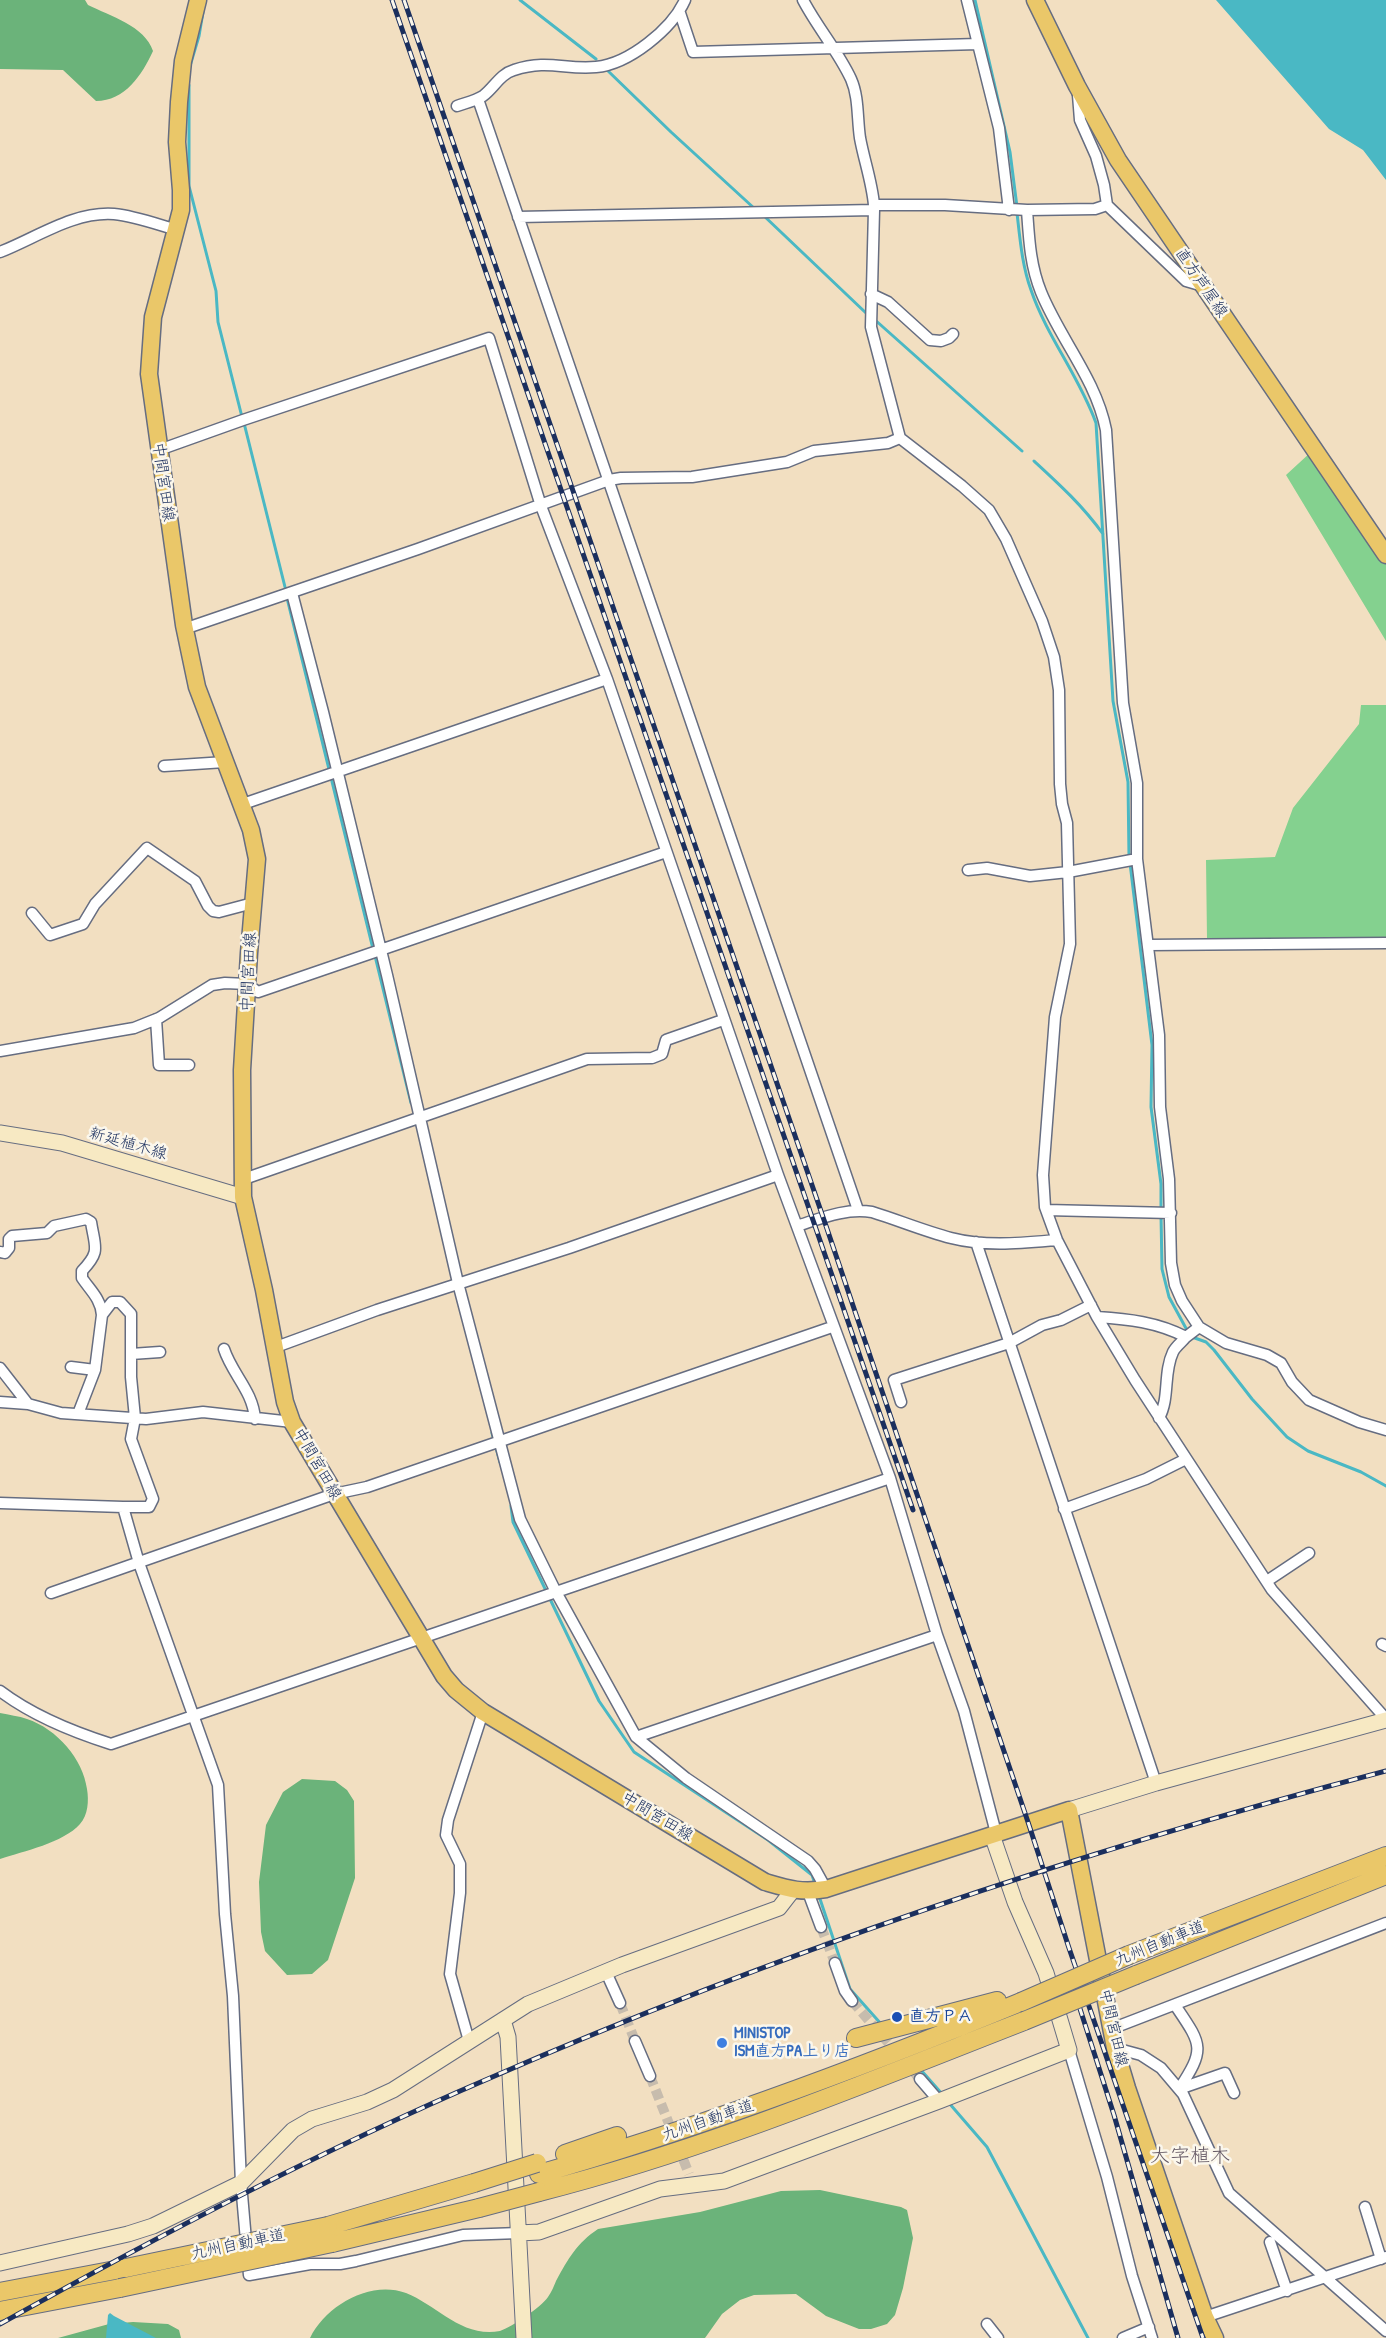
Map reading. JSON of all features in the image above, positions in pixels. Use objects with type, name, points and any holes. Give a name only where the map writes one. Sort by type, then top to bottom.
[{"type":"highway","name":"九州自動車道","points":[[0,2311],[120,2288],[330,2234],[538,2176],[737,2112],[941,2035],[1020,1999],[1386,1856]]},
{"type":"highway","name":"九州自動車道","points":[[538,2176],[606,2175],[746,2128],[1024,2021],[1386,1875]]},
{"type":"highway","points":[[856,2038],[1020,1999]]},
{"type":"highway","points":[[538,2176],[617,2136]]},
{"type":"highway","name":"九州自動車道","points":[[0,2292],[126,2268],[330,2234]]},
{"type":"main road","name":"中間宮田線","points":[[198,0],[183,61],[179,102],[177,142],[182,190],[181,210],[159,291],[150,343],[149,374],[184,629],[197,687],[251,830],[257,859],[243,1070],[243,1197],[276,1347],[285,1402],[292,1422],[420,1640],[456,1690],[483,1712],[765,1881],[800,1891]]},
{"type":"main road","name":"直方芦屋線","points":[[1035,0],[1077,86],[1118,160],[1386,555]]},
{"type":"main road","name":"中間宮田線","points":[[1069,1810],[1116,2048],[1205,2317],[1215,2338]]},
{"type":"main road","points":[[800,1891],[826,1888],[1069,1810]]},
{"type":"street","points":[[457,106],[478,99],[507,72],[517,69],[538,64],[598,67],[630,55],[650,42],[680,13],[685,0]]},
{"type":"street","points":[[802,0],[815,24],[833,47],[856,90],[860,138],[874,208],[871,327],[900,438],[989,510],[1006,539],[1042,621],[1054,657],[1059,690],[1060,784],[1067,823],[1070,944],[1055,1017],[1043,1175],[1046,1210],[1057,1240],[1096,1317],[1267,1581],[1305,1628],[1385,1716],[1069,1810]]},
{"type":"street","points":[[967,0],[999,128],[1010,210]]},
{"type":"street","points":[[680,13],[693,52],[978,44]]},
{"type":"street","points":[[1077,86],[1080,120],[1095,156],[1107,205],[1186,281],[1204,286]]},
{"type":"street","points":[[478,99],[858,1210]]},
{"type":"street","points":[[518,217],[945,205],[1010,210],[1095,209],[1107,205]]},
{"type":"street","points":[[1026,210],[1033,268],[1041,292],[1094,391],[1102,410],[1106,430],[1123,703],[1137,783],[1137,859],[1159,1035],[1160,1107],[1172,1213],[1172,1263],[1175,1285],[1182,1302],[1199,1327],[1226,1343],[1267,1355],[1281,1363],[1292,1382],[1309,1400],[1359,1422],[1386,1430]]},
{"type":"street","points":[[0,252],[90,215],[130,216],[177,230]]},
{"type":"street","points":[[871,294],[888,302],[930,340],[949,339],[953,334]]},
{"type":"street","points":[[159,450],[489,338],[542,506],[607,679],[723,1020],[832,1327],[890,1478],[937,1635],[964,1711],[994,1834],[1015,1902],[1046,1973],[1107,2177],[1132,2276],[1150,2333],[1123,2338]]},
{"type":"street","points":[[184,629],[542,506],[609,480],[692,477],[787,462],[814,451],[888,443],[900,438]]},
{"type":"street","points":[[292,593],[381,950],[458,1283],[520,1519],[556,1592],[636,1737],[686,1778],[808,1861],[826,1888]]},
{"type":"street","points":[[240,805],[607,679]]},
{"type":"street","points":[[164,766],[225,762]]},
{"type":"street","points":[[32,913],[50,935],[83,924],[95,904],[147,848],[195,881],[213,911],[219,912],[253,903]]},
{"type":"street","points":[[0,1051],[134,1028],[156,1019],[210,985],[225,982],[247,984],[258,992],[666,852]]},
{"type":"street","points":[[968,870],[987,868],[1030,876],[1068,872],[1137,859]]},
{"type":"street","points":[[1149,945],[1386,943]]},
{"type":"street","points":[[156,1019],[159,1065],[189,1065]]},
{"type":"street","points":[[244,1179],[587,1059],[652,1058],[662,1054],[666,1040],[723,1020]]},
{"type":"street","name":"新延植木線","points":[[0,1133],[62,1143],[243,1197]]},
{"type":"street","points":[[276,1347],[778,1175]]},
{"type":"street","points":[[797,1226],[837,1213],[858,1210],[872,1212],[952,1238],[976,1242],[1009,1243],[1057,1240]]},
{"type":"street","points":[[1046,1210],[1172,1213]]},
{"type":"street","points":[[0,1252],[5,1253],[9,1248],[9,1239],[12,1236],[46,1233],[54,1226],[86,1219],[91,1222],[96,1253],[82,1272],[82,1278],[98,1298],[102,1306],[102,1315],[95,1370],[78,1414]]},
{"type":"street","points":[[976,1242],[1156,1783]]},
{"type":"street","points":[[0,1503],[150,1507],[153,1499],[131,1439],[135,1418],[131,1314],[120,1302],[111,1302],[102,1315]]},
{"type":"street","points":[[901,1402],[894,1380],[1009,1343],[1042,1325],[1061,1320],[1091,1305]]},
{"type":"street","points":[[1096,1317],[1144,1321],[1171,1329],[1186,1337]]},
{"type":"street","points":[[51,1593],[334,1494],[367,1487],[832,1327]]},
{"type":"street","points":[[1160,1418],[1169,1364],[1174,1350],[1199,1327]]},
{"type":"street","points":[[224,1348],[229,1365],[251,1396],[255,1419]]},
{"type":"street","points":[[131,1354],[160,1352]]},
{"type":"street","points":[[71,1367],[95,1370]]},
{"type":"street","points":[[0,1368],[28,1404]]},
{"type":"street","points":[[0,1402],[28,1404],[61,1413],[135,1418],[203,1412],[292,1422]]},
{"type":"street","points":[[1064,1509],[1146,1479],[1186,1459]]},
{"type":"street","points":[[0,1691],[26,1708],[78,1733],[111,1744],[890,1478]]},
{"type":"street","points":[[123,1507],[139,1563],[218,1785],[225,1914],[233,1996],[241,2183],[249,2275],[310,2264],[340,2264],[463,2235],[538,2232],[691,2180],[724,2181],[1069,2050]]},
{"type":"street","points":[[1267,1581],[1309,1553]]},
{"type":"street","points":[[636,1737],[937,1635]]},
{"type":"street","points":[[469,2041],[450,1974],[460,1893],[460,1864],[446,1835],[448,1820],[483,1712]]},
{"type":"street","points":[[0,2263],[128,2235],[153,2226],[241,2183],[293,2130],[312,2119],[367,2102],[393,2090],[528,2004],[606,1971],[779,1908],[800,1891],[821,1927]]},
{"type":"street","points":[[1111,2029],[1386,1923]]},
{"type":"street","points":[[835,1963],[845,1991],[852,2001]]},
{"type":"street","points":[[606,1971],[620,2003]]},
{"type":"street","points":[[1175,2005],[1198,2042],[1194,2067],[1179,2090]]},
{"type":"street","points":[[503,2020],[508,2037],[524,2338]]},
{"type":"street","points":[[635,2041],[650,2076]]},
{"type":"street","points":[[1116,2048],[1141,2055],[1161,2068],[1179,2090],[1229,2193],[1386,2331]]},
{"type":"street","points":[[1179,2090],[1225,2073],[1234,2093]]},
{"type":"street","points":[[920,2079],[939,2101]]},
{"type":"street","points":[[1205,2317],[1384,2258],[1365,2207]]},
{"type":"street","points":[[1270,2242],[1287,2291]]},
{"type":"street","points":[[987,2325],[998,2338]]},
{"type":"green space","points":[[0,0],[85,0],[88,5],[135,28],[149,42],[153,51],[144,69],[131,85],[116,97],[106,100],[96,101],[63,70],[0,69]]},
{"type":"green space","points":[[1311,452],[1386,564],[1386,641],[1286,475]]},
{"type":"green space","points":[[1361,705],[1386,705],[1386,938],[1207,939],[1206,860],[1275,857],[1293,808],[1359,724]]},
{"type":"green space","points":[[0,1713],[24,1718],[38,1724],[67,1746],[85,1778],[88,1798],[85,1816],[73,1831],[43,1846],[0,1859]]},
{"type":"green space","points":[[302,1779],[335,1781],[347,1790],[354,1801],[355,1878],[328,1960],[312,1974],[287,1975],[265,1951],[261,1932],[259,1882],[266,1825],[283,1792]]},
{"type":"green space","points":[[820,2190],[907,2210],[913,2238],[895,2315],[887,2324],[871,2329],[859,2329],[826,2316],[796,2294],[754,2295],[740,2300],[722,2314],[705,2338],[310,2338],[317,2326],[338,2306],[364,2293],[378,2290],[406,2293],[473,2330],[500,2331],[526,2317],[544,2301],[574,2252],[598,2229],[700,2212],[781,2191]]},
{"type":"green space","points":[[133,2322],[168,2324],[179,2330],[181,2338],[58,2338],[109,2324]]},
{"type":"water","points":[[1216,0],[1386,0],[1386,180],[1363,150],[1329,129]]},
{"type":"water","points":[[110,2313],[114,2316],[156,2338],[106,2338]]},
{"type":"waterway","points":[[520,0],[596,59]]},
{"type":"waterway","points":[[975,0],[1010,152],[1017,207]]},
{"type":"waterway","points":[[190,66],[203,12]]},
{"type":"waterway","points":[[606,69],[755,209]]},
{"type":"waterway","points":[[189,85],[189,186],[216,291],[218,322],[242,417]]},
{"type":"waterway","points":[[1017,213],[1023,262],[1031,290],[1096,423],[1113,701],[1128,782],[1129,857]]},
{"type":"waterway","points":[[763,215],[866,313]]},
{"type":"waterway","points":[[874,319],[1022,451]]},
{"type":"waterway","points":[[244,423],[286,591]]},
{"type":"waterway","points":[[1034,461],[1062,487],[1103,534]]},
{"type":"waterway","points":[[287,598],[373,949]]},
{"type":"waterway","points":[[1130,863],[1152,1045],[1151,1107],[1161,1184],[1161,1209]]},
{"type":"waterway","points":[[375,956],[411,1103]]},
{"type":"waterway","points":[[1161,1215],[1162,1269],[1169,1297],[1188,1332]]},
{"type":"waterway","points":[[1192,1337],[1206,1342],[1214,1350],[1252,1399],[1287,1437],[1308,1451],[1361,1472],[1386,1486]]},
{"type":"waterway","points":[[492,1433],[500,1462]]},
{"type":"waterway","points":[[511,1506],[513,1522],[599,1701],[634,1752],[768,1840],[812,1875],[815,1884]]},
{"type":"waterway","points":[[819,1896],[850,1989],[882,2025]]},
{"type":"waterway","points":[[920,2069],[943,2095]]},
{"type":"waterway","points":[[949,2103],[987,2147],[1088,2338]]},
{"type":"tunnel","points":[[821,1927],[835,1963]]},
{"type":"tunnel","points":[[852,2001],[920,2079]]},
{"type":"tunnel","points":[[620,2003],[635,2041]]},
{"type":"tunnel","points":[[650,2076],[689,2174]]},
{"type":"railway","points":[[392,0],[913,1510]]},
{"type":"railway","points":[[404,0],[823,1217],[1203,2338]]},
{"type":"railway","points":[[0,2324],[181,2226],[365,2134],[490,2078],[709,1988],[932,1907],[1045,1870],[1158,1835],[1386,1771]]},
{"type":"railway","points":[[1074,1990],[1114,2115],[1178,2338]]},
{"type":"place","name":"直方ＰＡ","points":[[897,2017]]},
{"type":"place","name":"MINISTOP ISM直方PA上り店","points":[[722,2043]]},
{"type":"district","name":"大字植木","points":[[1190,2157]]}]
